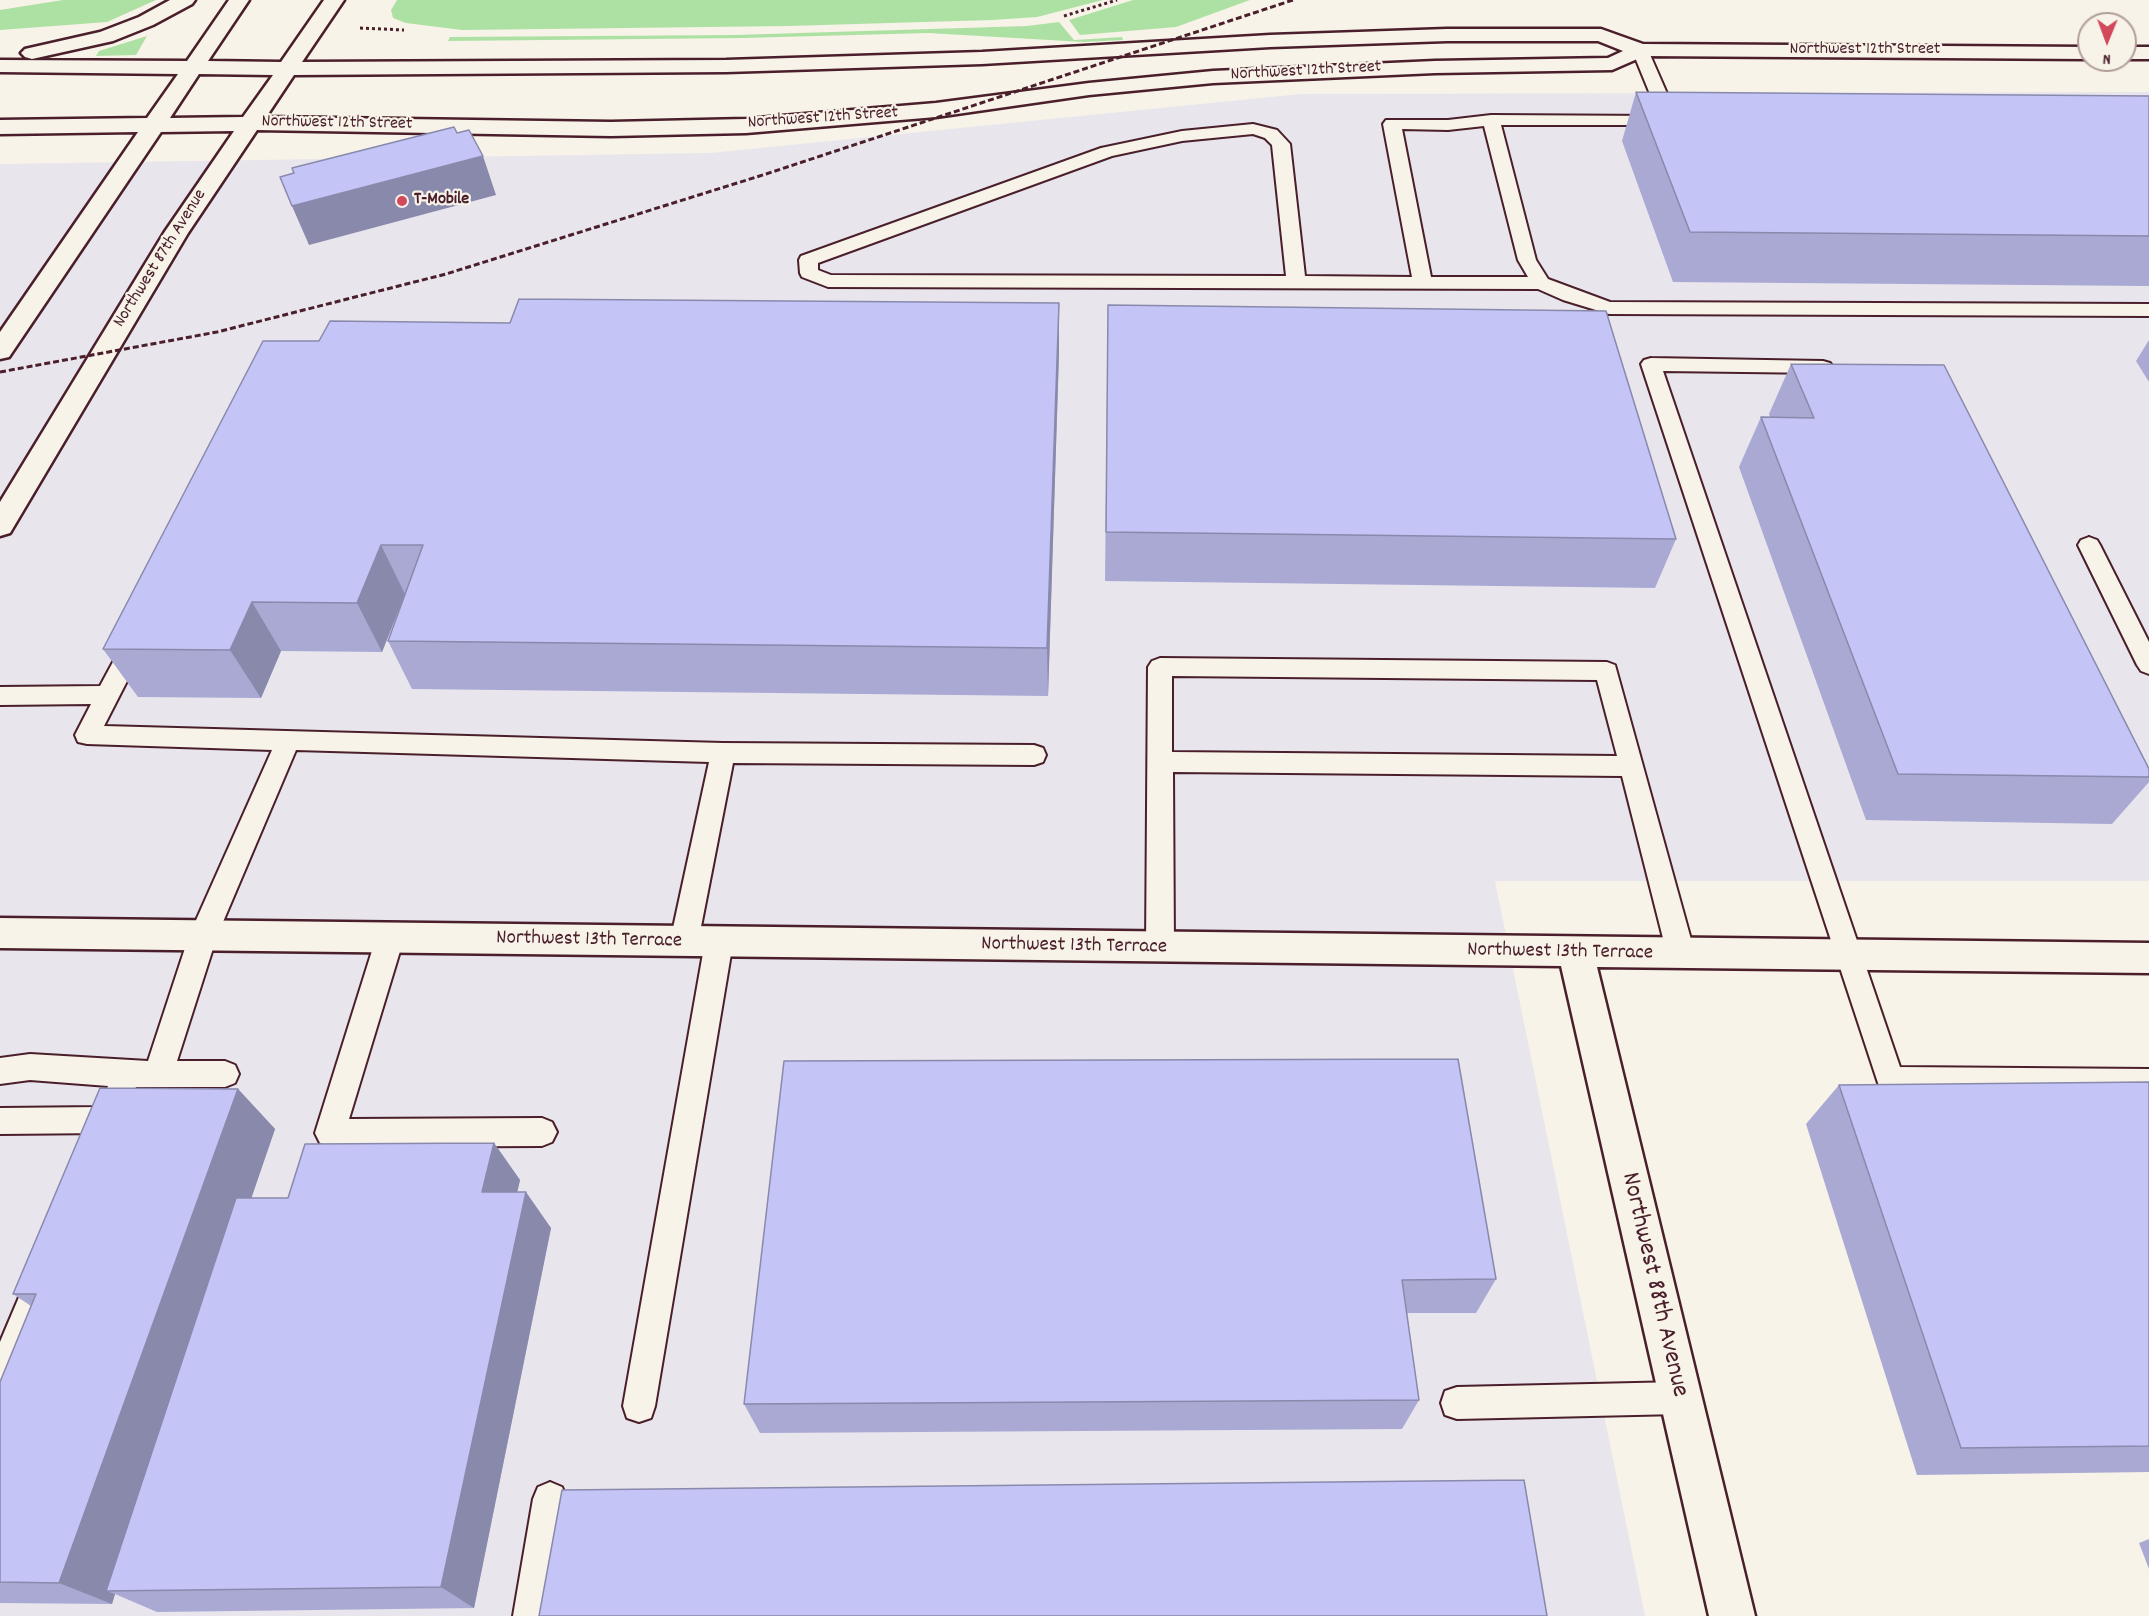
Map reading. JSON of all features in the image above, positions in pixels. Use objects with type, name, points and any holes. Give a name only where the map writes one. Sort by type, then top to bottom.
[{"type":"main road","points":[[0,58],[106,37],[146,21],[185,0]]},
{"type":"main road","points":[[0,351],[239,0]]},
{"type":"main road","name":"Northwest 87th Avenue","points":[[0,526],[164,252],[248,123],[334,0]]},
{"type":"main road","name":"Northwest 12th Street","points":[[0,66],[663,67],[1036,55],[1270,41],[1447,35],[1601,35],[1640,50],[2077,53]]},
{"type":"main road","name":"Northwest 12th Street","points":[[0,127],[248,123],[611,129],[746,126],[936,110],[1089,89],[1234,75],[1424,67],[1612,64],[1640,50]]},
{"type":"main road","name":"Northwest 13th Terrace","points":[[0,933],[1576,954],[2149,958]]},
{"type":"main road","name":"Northwest 88th Avenue","points":[[1576,954],[1732,1616]]},
{"type":"lane","points":[[1640,50],[1670,121]]},
{"type":"lane","points":[[1491,120],[1527,260],[1541,283]]},
{"type":"lane","points":[[1423,282],[1392,124],[1448,125],[1491,120],[1694,121]]},
{"type":"lane","points":[[1296,282],[1281,144],[1270,134],[1253,129],[1182,136],[1107,152],[808,260],[809,273],[828,281],[1541,283],[1570,296],[1609,308],[2149,310]]},
{"type":"lane","points":[[1841,367],[1651,364],[1890,1080],[2149,1082]]},
{"type":"lane","points":[[2089,544],[2149,665]]},
{"type":"lane","points":[[146,621],[87,735],[723,753],[1034,755]]},
{"type":"lane","points":[[1160,948],[1160,667],[1572,670],[1607,671],[1681,954]]},
{"type":"lane","points":[[0,696],[108,695]]},
{"type":"lane","points":[[158,1074],[203,936],[288,741]]},
{"type":"lane","points":[[684,942],[723,753]]},
{"type":"lane","points":[[1161,762],[1632,766]]},
{"type":"lane","points":[[390,938],[330,1133],[542,1132]]},
{"type":"lane","points":[[639,1406],[718,942]]},
{"type":"lane","points":[[0,1071],[30,1067],[128,1074],[225,1074]]},
{"type":"lane","points":[[94,1152],[128,1074]]},
{"type":"lane","points":[[0,1121],[108,1120]]},
{"type":"lane","points":[[0,1380],[54,1250]]},
{"type":"lane","points":[[1457,1403],[1680,1398]]},
{"type":"lane","points":[[531,1616],[550,1499]]},
{"type":"shaded area","points":[[2149,92],[2149,881],[1495,881],[1645,1616],[0,1616],[0,164],[710,153],[1301,94]]},
{"type":"green space","points":[[63,0],[156,0],[107,22],[0,30],[0,10]]},
{"type":"green space","points":[[397,0],[1103,0],[1037,17],[992,20],[789,26],[462,30],[406,23],[393,18],[391,10]]},
{"type":"green space","points":[[1133,0],[1250,0],[1176,27],[1080,35],[1069,20]]},
{"type":"green space","points":[[1059,22],[1074,40],[1122,37],[1123,40],[1084,42],[928,33],[743,38],[448,41],[450,37],[735,35],[1027,26]]},
{"type":"green space","points":[[147,36],[136,55],[96,56],[99,51]]},
{"type":"building","points":[[1636,92],[2149,96],[2149,236],[1690,232]]},
{"type":"building","points":[[454,127],[457,133],[469,130],[483,156],[292,206],[280,177],[294,173],[292,168]]},
{"type":"building","points":[[519,299],[1059,303],[1047,648],[388,641],[423,545],[381,545],[357,603],[252,602],[230,650],[103,649],[263,341],[319,341],[330,321],[510,323]]},
{"type":"building","points":[[1108,305],[1606,311],[1676,539],[1106,532]]},
{"type":"building","points":[[1791,364],[1944,365],[2149,769],[2149,777],[1898,774],[1761,417],[1814,418]]},
{"type":"building","points":[[1458,1059],[1496,1279],[1402,1280],[1419,1400],[744,1404],[784,1061]]},
{"type":"building","points":[[2149,1082],[2149,1446],[1961,1448],[1839,1085]]},
{"type":"building","points":[[100,1088],[238,1089],[59,1583],[0,1582],[0,1382],[36,1294],[13,1294]]},
{"type":"building","points":[[494,1143],[482,1192],[526,1192],[441,1587],[106,1591],[236,1198],[288,1198],[305,1144]]},
{"type":"building","points":[[1524,1480],[1547,1616],[539,1616],[562,1490]]},
{"type":"railway","points":[[0,372],[217,332],[446,274],[766,174],[1293,0]]},
{"type":"place","name":"T-Mobile","points":[[402,201]]}]
